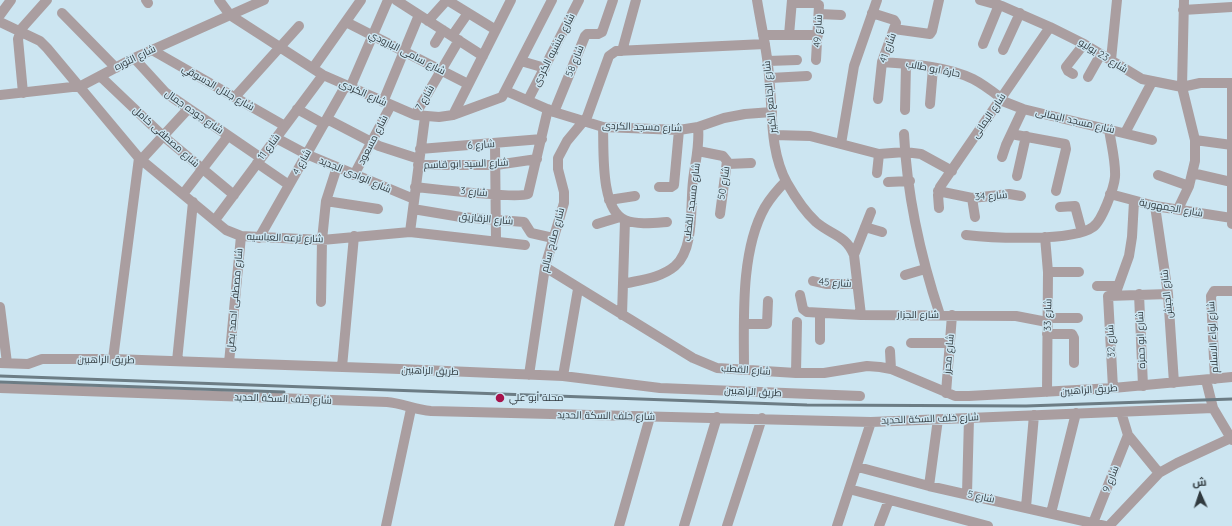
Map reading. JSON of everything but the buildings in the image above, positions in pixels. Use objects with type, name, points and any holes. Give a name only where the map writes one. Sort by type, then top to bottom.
[{"type":"street","points":[[0,15],[11,0]]},
{"type":"street","points":[[23,93],[18,39],[19,32],[46,0]]},
{"type":"street","points":[[219,0],[230,15]]},
{"type":"street","points":[[313,68],[361,0]]},
{"type":"street","name":"شارع 4","points":[[259,238],[306,154],[348,86],[373,36],[388,0]]},
{"type":"street","points":[[428,21],[447,0],[496,30]]},
{"type":"street","name":"شارع منشيه الكردى","points":[[528,100],[579,0]]},
{"type":"street","name":"شارع 58","points":[[551,110],[585,36],[587,34],[598,34],[602,32],[613,0]]},
{"type":"street","points":[[636,0],[619,51],[764,40],[789,35],[818,35]]},
{"type":"street","name":"شارع الجامع الكبير","points":[[757,0],[768,61],[776,154],[786,181],[802,208],[816,222],[846,241],[854,255]]},
{"type":"street","points":[[841,144],[854,66],[877,0]]},
{"type":"street","points":[[894,29],[930,34],[940,0]]},
{"type":"street","name":"شارع 23 يوليو","points":[[980,0],[1002,3],[1020,13],[1050,26],[1084,44],[1126,71],[1142,79],[1182,87],[1200,83],[1232,83]]},
{"type":"street","points":[[1111,60],[1117,0]]},
{"type":"street","name":"شارع الثوره","points":[[0,95],[81,86],[134,58],[260,1]]},
{"type":"street","points":[[453,115],[496,30],[508,1]]},
{"type":"street","points":[[789,35],[792,1]]},
{"type":"street","name":"شارع 49","points":[[792,1],[817,3],[819,14],[816,60]]},
{"type":"street","points":[[402,2],[428,21],[483,56]]},
{"type":"street","points":[[506,91],[547,2]]},
{"type":"street","points":[[983,44],[1002,3]]},
{"type":"street","points":[[1178,209],[1189,186],[1192,174],[1195,140],[1182,87],[1184,5],[1232,7]]},
{"type":"street","name":"شارع 41","points":[[872,12],[895,21],[894,29],[882,62],[878,99]]},
{"type":"street","points":[[62,13],[116,68]]},
{"type":"street","name":"شارع 7","points":[[420,116],[455,38],[468,13]]},
{"type":"street","points":[[1004,50],[1020,13]]},
{"type":"street","points":[[819,14],[841,15]]},
{"type":"street","name":"شارع الكردى","points":[[230,15],[323,74],[420,116],[453,115],[499,99],[506,91]]},
{"type":"street","points":[[387,103],[404,52],[419,15]]},
{"type":"street","name":"شارع ترعه العباسيه","points":[[0,22],[40,41],[81,86],[140,159],[226,230],[240,236],[322,240],[410,232],[525,245]]},
{"type":"street","name":"شارع سامى البارودي","points":[[346,22],[468,84]]},
{"type":"street","points":[[235,98],[299,26]]},
{"type":"street","name":"شارع اليمانى","points":[[938,191],[1050,26]]},
{"type":"street","points":[[435,43],[443,30]]},
{"type":"street","points":[[1073,74],[1068,71],[1066,67],[1084,44]]},
{"type":"street","name":"شارع جلال الدسوقي","points":[[152,50],[284,126]]},
{"type":"street","name":"شارع صلاح سالم","points":[[529,375],[545,267],[564,203],[564,192],[558,169],[558,158],[567,142],[587,117],[606,61],[609,56],[619,51]]},
{"type":"street","points":[[1088,78],[1101,54]]},
{"type":"street","name":"شارع جوده جمال","points":[[134,58],[166,93],[228,136],[289,185]]},
{"type":"street","points":[[768,61],[797,60]]},
{"type":"street","points":[[521,61],[545,68]]},
{"type":"street","name":"حارة ابو طالب","points":[[882,62],[933,68],[973,79],[1001,99]]},
{"type":"street","points":[[905,110],[906,64]]},
{"type":"street","points":[[930,104],[933,68]]},
{"type":"street","name":"شارع 11","points":[[215,220],[323,74]]},
{"type":"street","name":"شارع مصطفى كامل","points":[[100,76],[163,136],[202,170],[234,195]]},
{"type":"street","points":[[770,78],[807,76]]},
{"type":"street","points":[[1125,133],[1152,82]]},
{"type":"street","points":[[1232,83],[1232,220]]},
{"type":"street","name":"شارع مسجد الكردى","points":[[506,91],[551,110],[603,127],[679,130],[698,127],[724,118],[744,114],[772,112]]},
{"type":"street","name":"شارع مسجد اليمانى","points":[[1001,99],[1023,109],[1152,140]]},
{"type":"street","name":"شارع مسعود","points":[[354,175],[371,142],[387,103]]},
{"type":"street","points":[[113,359],[140,159],[188,109]]},
{"type":"street","name":"شارع السيد ابو قاسم","points":[[297,109],[379,146],[419,162],[496,165],[537,159]]},
{"type":"street","points":[[1002,157],[1023,109]]},
{"type":"street","points":[[537,159],[551,110]]},
{"type":"street","points":[[410,232],[419,162],[420,116]]},
{"type":"street","points":[[603,127],[606,179],[609,200],[622,218],[622,315]]},
{"type":"street","name":"شارع مسجد القطب","points":[[623,284],[662,274],[675,266],[683,256],[687,242],[692,204],[692,182],[698,151],[698,127]]},
{"type":"street","points":[[966,235],[1002,238],[1045,237],[1085,231],[1098,222],[1115,178],[1109,129]]},
{"type":"street","points":[[659,187],[673,186],[679,130]]},
{"type":"street","points":[[904,134],[905,152],[925,269],[940,315]]},
{"type":"street","points":[[1011,134],[1062,143],[1066,146],[1056,191]]},
{"type":"street","points":[[774,135],[810,136],[879,154],[905,152],[920,154],[952,171]]},
{"type":"street","points":[[184,194],[228,136]]},
{"type":"street","points":[[1017,176],[1026,136]]},
{"type":"street","name":"شارع الوادى الجديد","points":[[276,138],[306,154],[337,167],[413,204]]},
{"type":"street","name":"شارع 6","points":[[420,149],[496,144],[542,139]]},
{"type":"street","points":[[1195,140],[1232,145]]},
{"type":"street","points":[[496,144],[496,241]]},
{"type":"street","name":"شارع 50","points":[[698,151],[723,156],[726,158],[728,164],[720,214]]},
{"type":"street","points":[[877,173],[879,154]]},
{"type":"street","name":"شارع 3","points":[[415,187],[524,195],[528,194],[530,191],[537,159]]},
{"type":"street","points":[[728,164],[751,163]]},
{"type":"street","points":[[321,302],[322,240],[326,201],[337,167]]},
{"type":"street","points":[[1192,174],[1232,182]]},
{"type":"street","points":[[1158,175],[1189,186]]},
{"type":"street","points":[[744,370],[744,294],[747,267],[758,224],[765,208],[786,181]]},
{"type":"street","points":[[888,182],[910,181]]},
{"type":"street","points":[[938,191],[939,208]]},
{"type":"street","name":"شارع 34","points":[[938,191],[972,198],[1009,194],[1021,196]]},
{"type":"street","name":"شارع الجمهورية","points":[[1110,194],[1155,206],[1232,220]]},
{"type":"street","points":[[609,200],[635,196]]},
{"type":"street","points":[[972,198],[975,217]]},
{"type":"street","points":[[326,201],[378,209]]},
{"type":"street","name":"شارع 32","points":[[1113,388],[1114,292],[1131,243],[1134,201]]},
{"type":"street","points":[[177,361],[193,202]]},
{"type":"street","name":"شارع الزقازيق","points":[[413,204],[496,220],[524,222],[531,233],[553,238]]},
{"type":"street","points":[[1060,207],[1075,206],[1085,231]]},
{"type":"street","name":"شارع الجيش","points":[[1155,206],[1168,294],[1174,383]]},
{"type":"street","points":[[861,315],[854,255],[871,212]]},
{"type":"street","points":[[596,224],[622,218],[644,223],[668,222]]},
{"type":"street","points":[[865,227],[882,232]]},
{"type":"street","name":"شارع مصطفى احمد بصل","points":[[229,363],[240,236]]},
{"type":"street","points":[[342,367],[354,236]]},
{"type":"street","name":"شارع 33","points":[[1045,237],[1048,272],[1047,392]]},
{"type":"street","name":"شارع القطب","points":[[545,267],[578,289],[622,315],[704,363],[717,368],[796,373],[824,373],[867,366],[891,369],[946,393]]},
{"type":"street","points":[[905,274],[925,269]]},
{"type":"street","points":[[1048,272],[1079,272]]},
{"type":"street","name":"شارع 45","points":[[813,281],[826,284],[857,284]]},
{"type":"street","points":[[1098,286],[1114,292],[1168,294]]},
{"type":"street","points":[[563,376],[578,289]]},
{"type":"street","name":"شارع لواء الاسلام","points":[[1211,379],[1211,296],[1214,291],[1232,291]]},
{"type":"street","name":"شارع ابو حمزه","points":[[1139,294],[1142,386]]},
{"type":"street","name":"شارع الجزار","points":[[800,295],[805,311],[820,313],[861,315],[1016,316],[1047,320],[1078,318]]},
{"type":"street","points":[[744,324],[767,324],[768,301]]},
{"type":"street","points":[[0,306],[4,363]]},
{"type":"street","points":[[820,313],[820,340]]},
{"type":"street","name":"شارع محرز","points":[[946,393],[952,315]]},
{"type":"street","points":[[796,373],[797,322]]},
{"type":"street","points":[[1047,334],[1072,334],[1074,338],[1074,363]]},
{"type":"street","points":[[911,343],[950,343]]},
{"type":"street","points":[[890,351],[891,369]]},
{"type":"street","name":"طريق الراهبين","points":[[4,363],[28,364],[42,359],[113,359],[342,367],[563,376],[660,388],[860,396]]},
{"type":"street","name":"طريق الراهبين","points":[[946,393],[955,396],[969,396],[1047,392],[1142,386],[1232,377]]},
{"type":"street","points":[[1109,526],[1159,473],[1177,463],[1232,439],[1213,408],[1211,379]]},
{"type":"street","name":"شارع خلف السكة الحديد","points":[[0,388],[386,402],[397,403],[410,409],[431,411],[650,417],[762,418],[871,422],[1213,408]]},
{"type":"street","points":[[386,526],[410,409]]},
{"type":"street","points":[[1120,412],[1128,435],[1159,473]]},
{"type":"street","points":[[1051,513],[1076,413]]},
{"type":"street","points":[[1026,507],[1034,415]]},
{"type":"street","points":[[619,526],[650,417]]},
{"type":"street","points":[[684,526],[717,417]]},
{"type":"street","points":[[727,526],[762,418]]},
{"type":"street","points":[[966,494],[969,418]]},
{"type":"street","points":[[929,486],[938,419]]},
{"type":"street","points":[[837,526],[858,467],[871,422]]},
{"type":"street","name":"شارع 9","points":[[1093,523],[1128,435]]},
{"type":"street","name":"شارع 5","points":[[858,467],[929,486],[1105,526]]},
{"type":"street","points":[[849,489],[962,522],[988,526]]},
{"type":"street","points":[[879,526],[889,500]]},
{"type":"railway","points":[[0,376],[807,405],[1026,406],[1232,399]]},
{"type":"railway","points":[[0,382],[284,392]]},
{"type":"place","name":"محلة أبو علي","points":[[500,398]]}]
